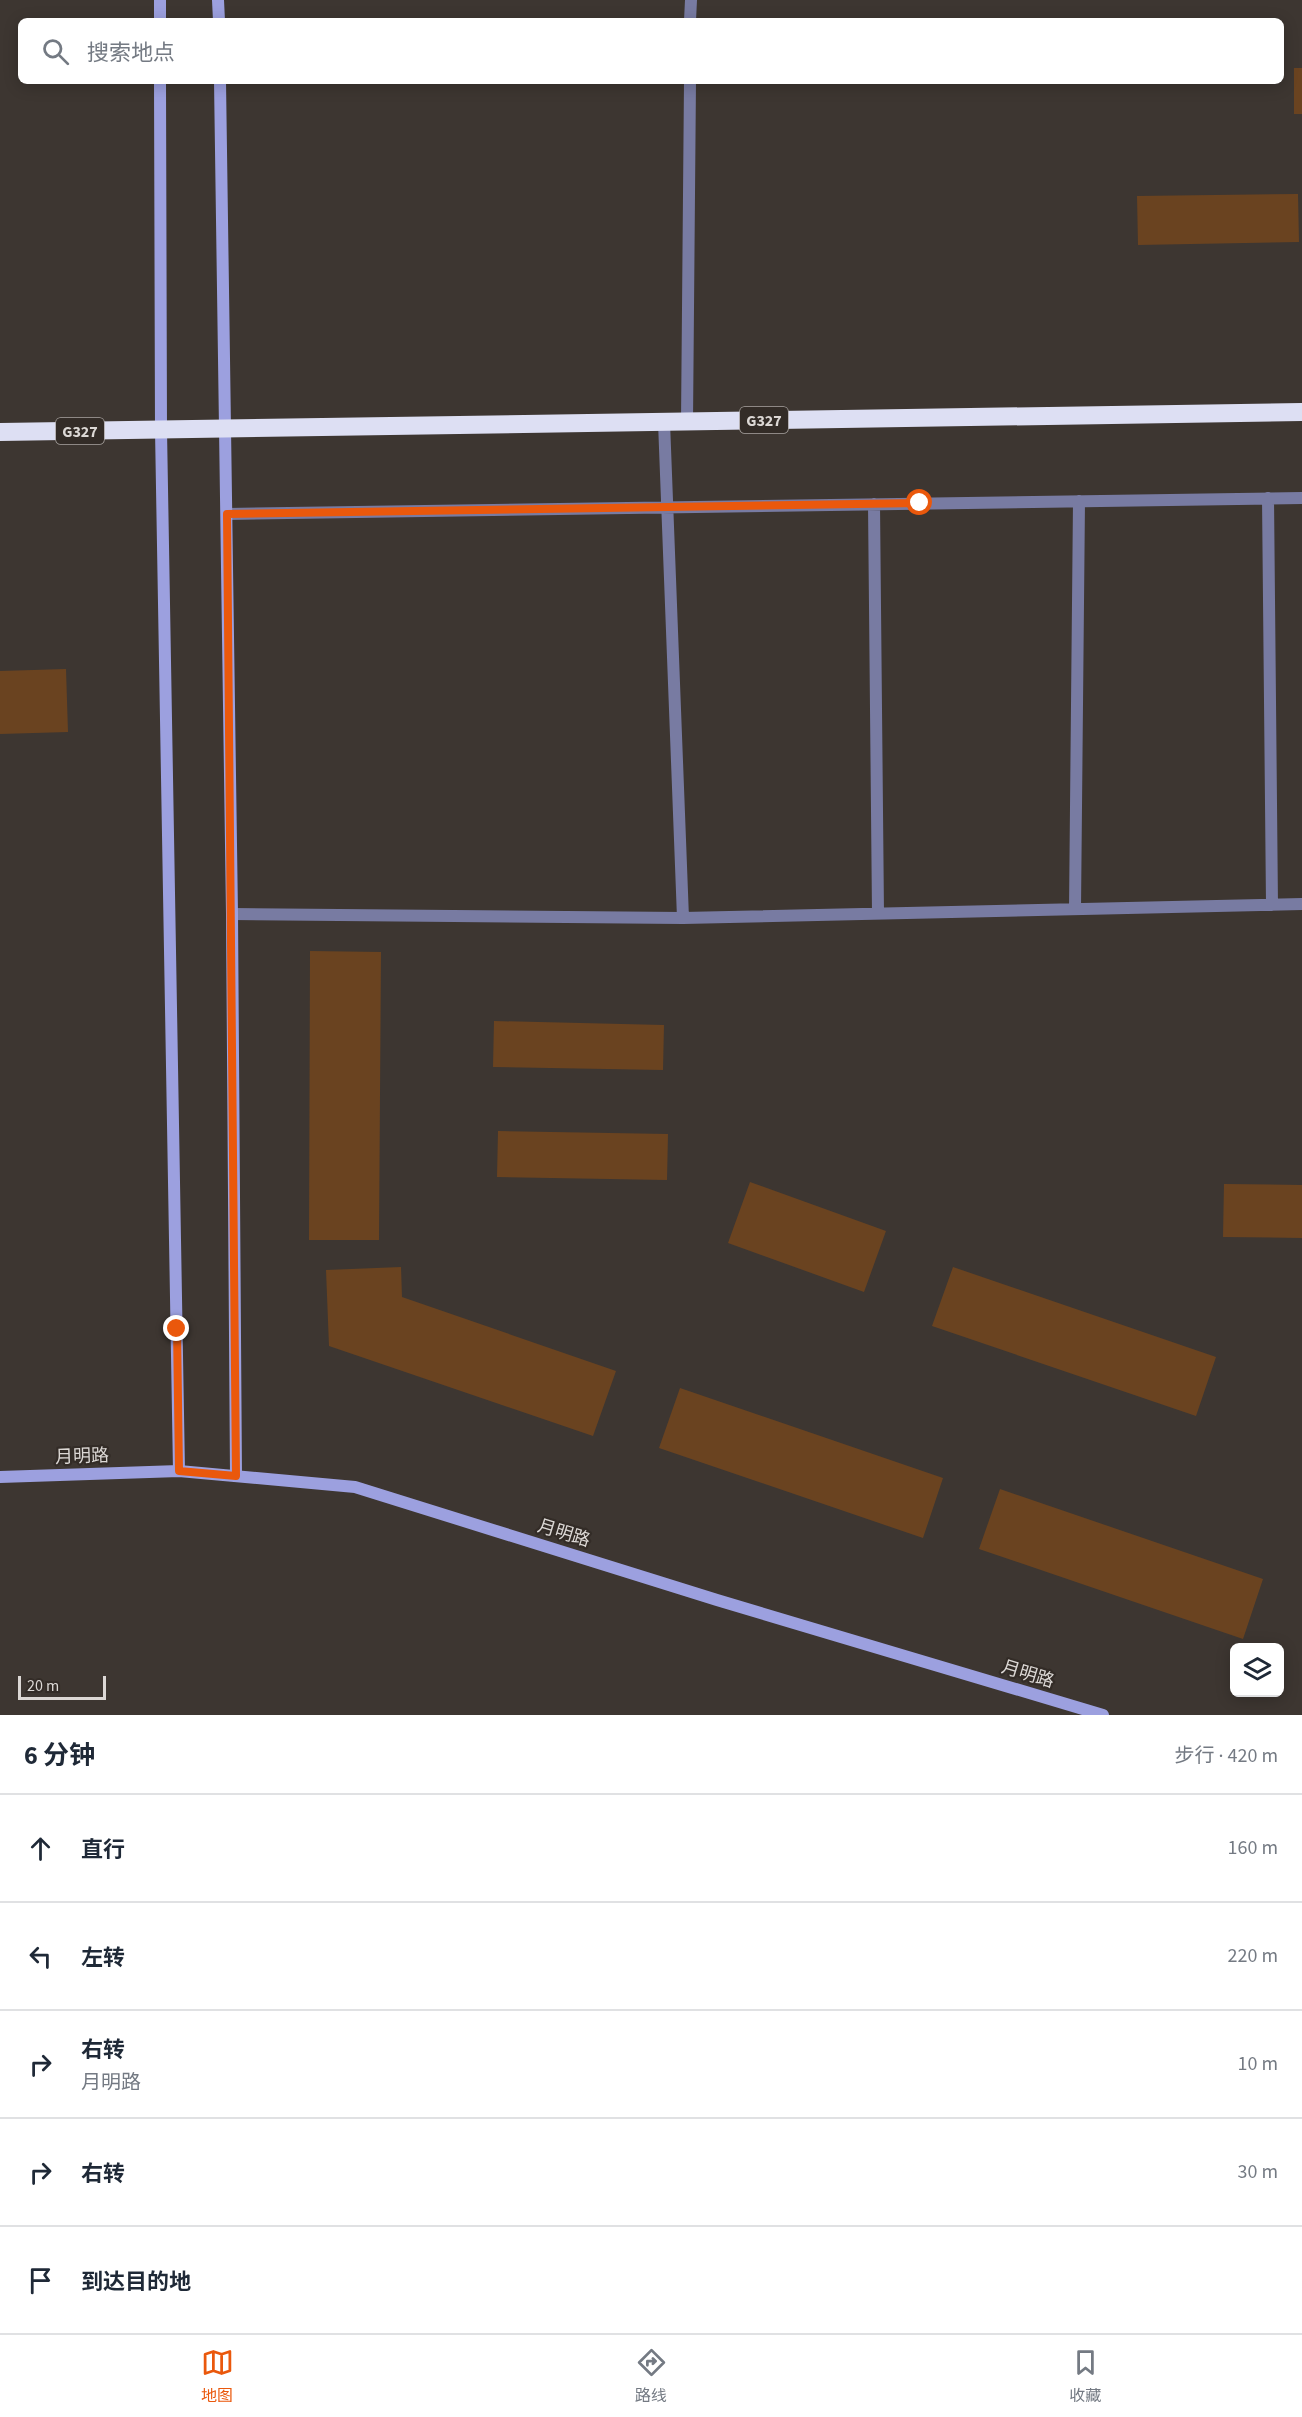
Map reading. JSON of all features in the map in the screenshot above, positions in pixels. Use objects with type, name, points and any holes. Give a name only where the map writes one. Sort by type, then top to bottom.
[{"type":"highway","name":"G327","points":[[0,432],[1302,412]]},
{"type":"street","points":[[160,0],[160,18]]},
{"type":"street","points":[[218,0],[219,18]]},
{"type":"street","points":[[690,18],[691,0]]},
{"type":"street","points":[[160,84],[160,430],[179,1471]]},
{"type":"street","points":[[220,84],[232,914],[236,1476]]},
{"type":"street","points":[[687,422],[690,84]]},
{"type":"street","points":[[664,422],[683,918]]},
{"type":"street","points":[[1268,498],[1272,905]]},
{"type":"street","points":[[227,514],[1302,498]]},
{"type":"street","points":[[1076,909],[1079,501]]},
{"type":"street","points":[[874,504],[878,913]]},
{"type":"street","points":[[232,914],[683,918],[1302,904]]},
{"type":"street","name":"月明路","points":[[0,1477],[179,1471],[355,1486],[717,1600],[1103,1715]]},
{"type":"building","points":[[1294,68],[1302,68],[1302,114],[1294,114]]},
{"type":"building","points":[[1298,194],[1299,242],[1138,245],[1137,196]]},
{"type":"building","points":[[66,669],[68,732],[0,734],[0,671]]},
{"type":"building","points":[[310,951],[381,952],[379,1240],[309,1240]]},
{"type":"building","points":[[494,1021],[664,1025],[663,1070],[493,1067]]},
{"type":"building","points":[[498,1131],[668,1134],[667,1180],[497,1177]]},
{"type":"building","points":[[750,1182],[886,1231],[864,1292],[728,1243]]},
{"type":"building","points":[[1224,1184],[1302,1185],[1302,1238],[1223,1237]]},
{"type":"building","points":[[401,1267],[402,1297],[616,1371],[593,1436],[329,1346],[326,1270]]},
{"type":"building","points":[[953,1267],[1216,1357],[1196,1416],[932,1326]]},
{"type":"building","points":[[680,1388],[943,1478],[923,1538],[659,1448]]},
{"type":"building","points":[[1000,1489],[1263,1579],[1243,1639],[979,1549]]},
{"type":"route","points":[[177,1329],[179,1471],[236,1476],[227,514],[920,503]]}]
